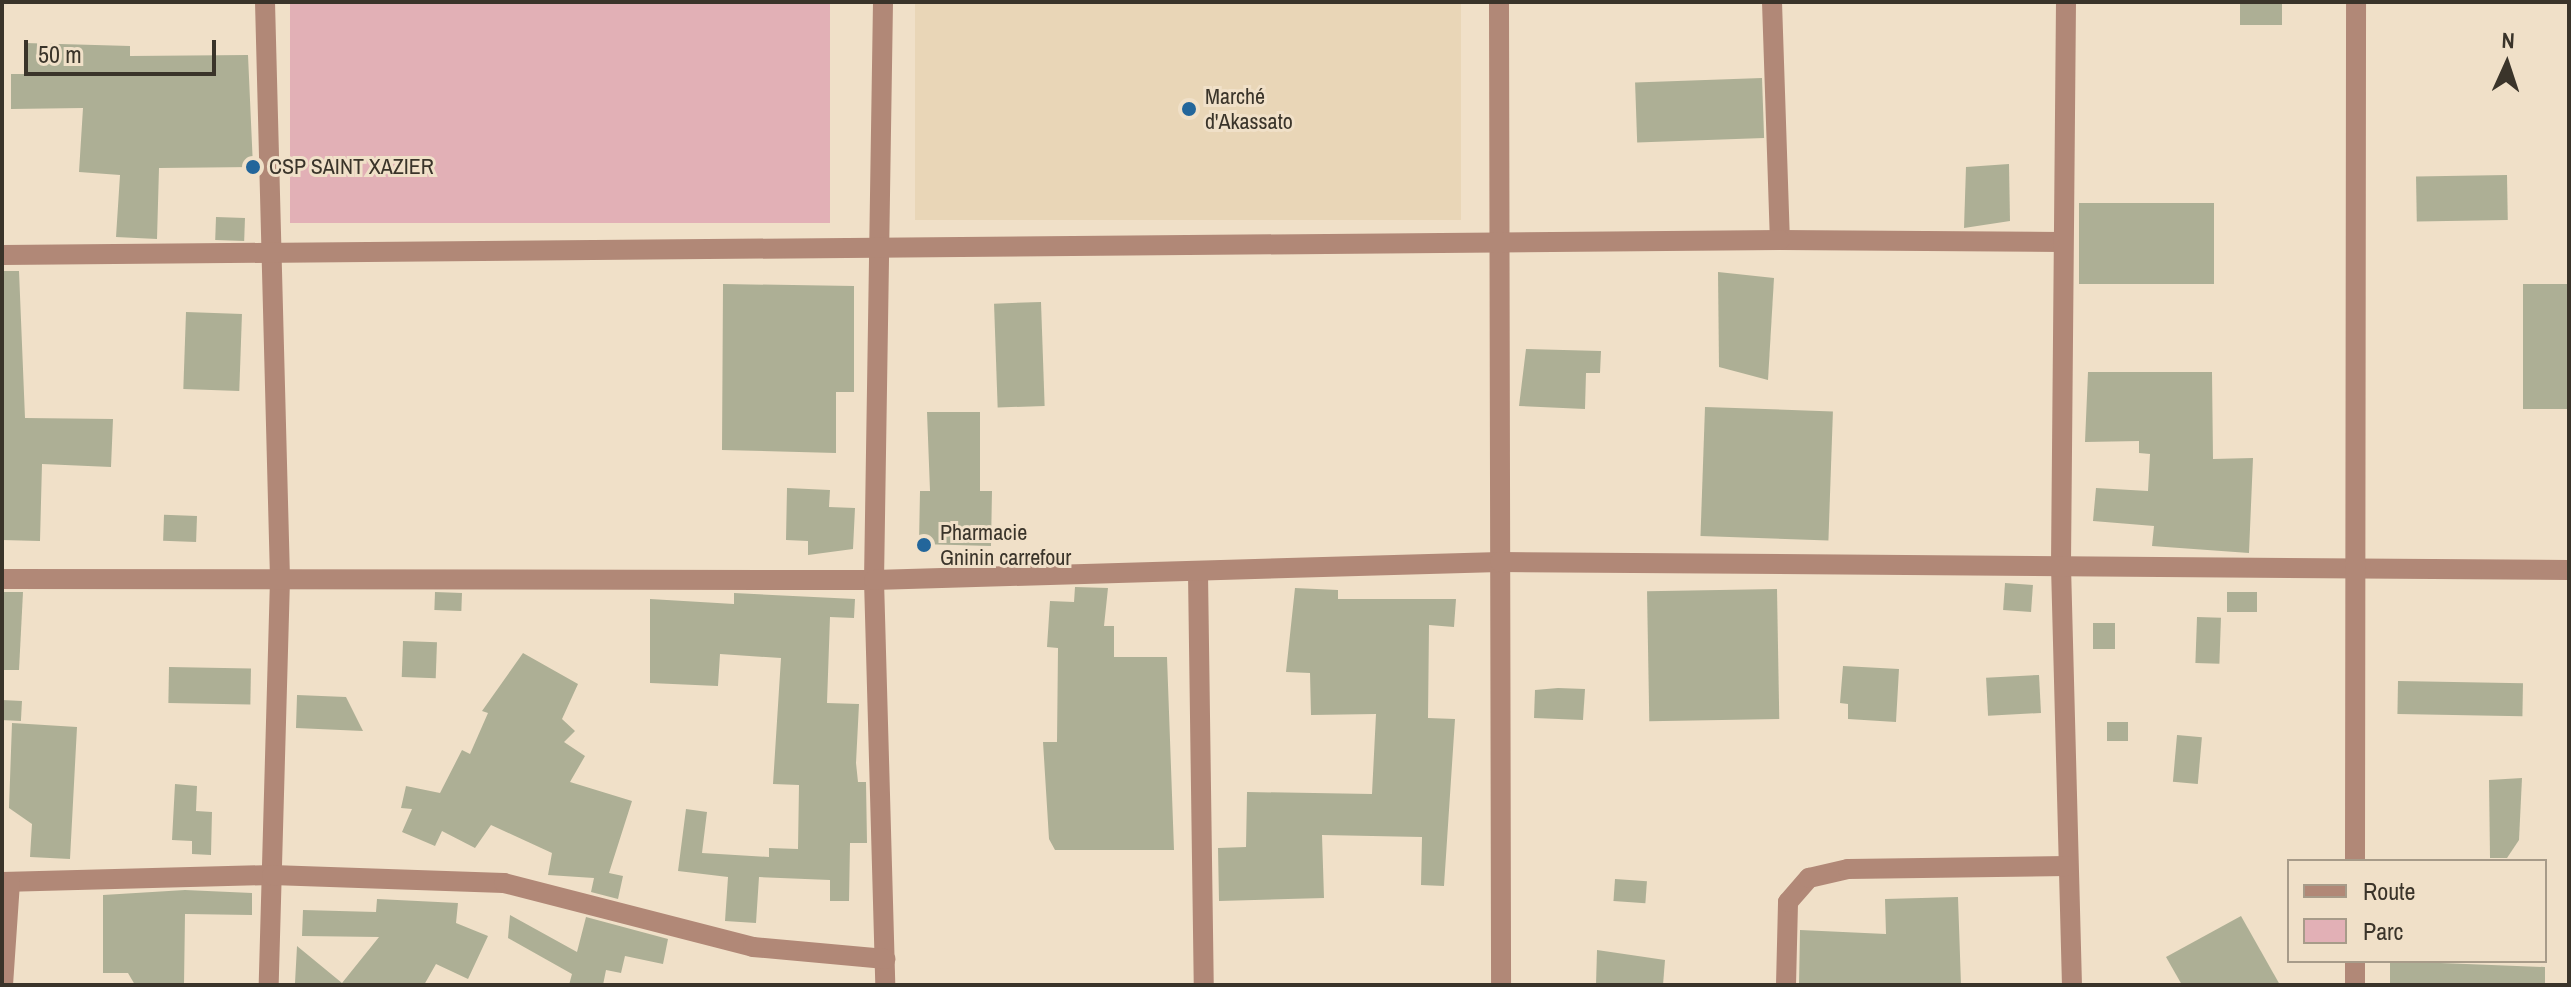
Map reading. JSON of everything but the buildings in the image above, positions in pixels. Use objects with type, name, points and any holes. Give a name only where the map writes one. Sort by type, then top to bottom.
[{"type":"street","points":[[265,2],[280,579],[269,985]]},
{"type":"street","points":[[883,2],[883,246],[874,580],[885,985]]},
{"type":"street","points":[[1499,2],[1501,985]]},
{"type":"street","points":[[1772,2],[1780,240]]},
{"type":"street","points":[[2066,2],[2061,242],[2061,566],[2072,985]]},
{"type":"street","points":[[2355,859],[2356,2]]},
{"type":"street","points":[[2,255],[272,250],[1780,240],[2061,242]]},
{"type":"street","points":[[2,579],[874,580],[1500,562],[2569,570]]},
{"type":"street","points":[[1198,573],[1204,985]]},
{"type":"street","points":[[1786,985],[1788,902],[1809,878],[1848,869],[2067,866]]},
{"type":"street","points":[[3,985],[6,882],[272,875],[504,883],[753,947],[885,959]]},
{"type":"street","points":[[2355,963],[2355,985]]},
{"type":"shaded area","name":"Marché d'Akassato","points":[[915,2],[1461,2],[1461,220],[915,220]]},
{"type":"green space","points":[[290,2],[830,2],[830,223],[290,223]]},
{"type":"place","name":"Marché d'Akassato","points":[[1189,109]]},
{"type":"place","name":"CSP SAINT XAZIER","points":[[253,167]]},
{"type":"place","name":"Pharmacie Gninin carrefour","points":[[924,545]]}]
